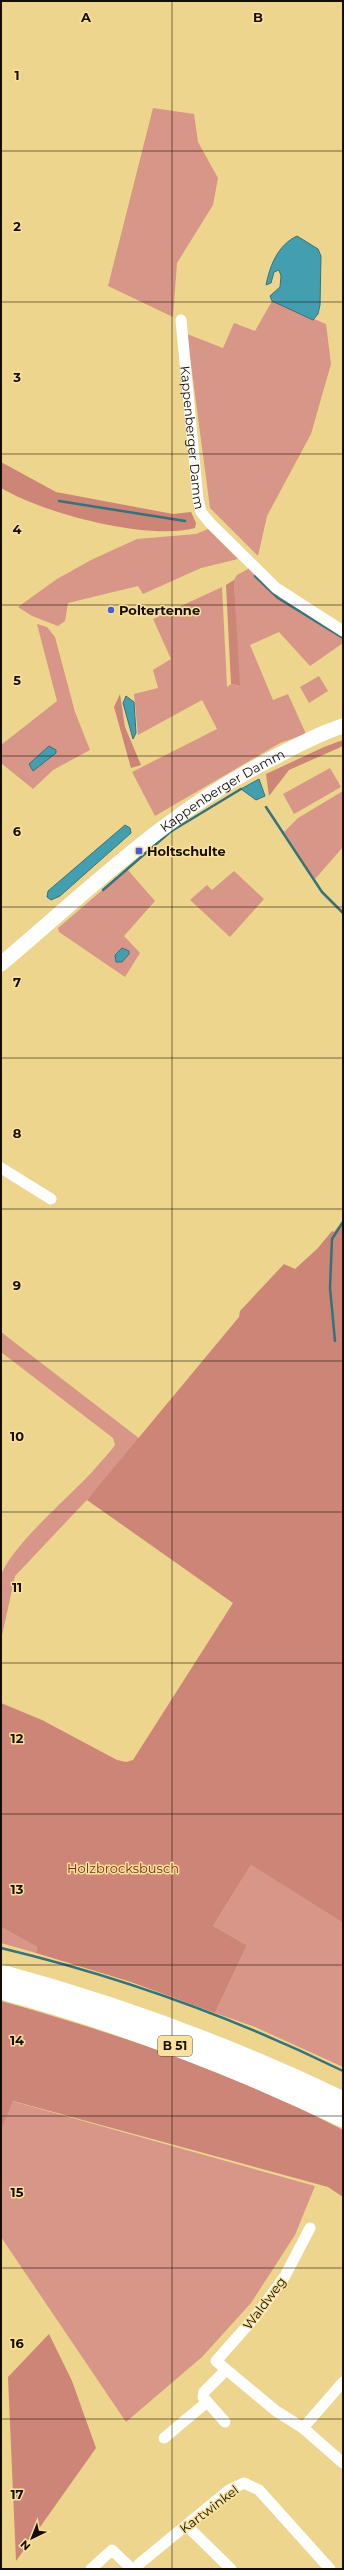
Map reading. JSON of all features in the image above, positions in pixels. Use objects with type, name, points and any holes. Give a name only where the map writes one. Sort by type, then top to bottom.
[{"type":"highway","name":"B 51","points":[[1,1974],[112,2007],[178,2030],[284,2073],[343,2101]]},
{"type":"highway","name":"B 51","points":[[1,1990],[109,2022],[171,2044],[284,2090],[343,2118]]},
{"type":"main road","name":"Kappenberger Damm","points":[[1,964],[122,858],[193,804],[260,764],[312,738],[343,726]]},
{"type":"street","name":"Kappenberger Damm","points":[[181,320],[198,499],[202,512],[210,523],[276,588],[343,631]]},
{"type":"street","points":[[1,1168],[52,1199]]},
{"type":"street","name":"Waldweg","points":[[310,2228],[285,2276],[260,2311],[216,2361],[276,2411],[303,2428],[343,2463]]},
{"type":"street","points":[[225,2422],[203,2397],[204,2392],[226,2370]]},
{"type":"street","points":[[303,2428],[343,2382]]},
{"type":"street","points":[[164,2438],[207,2402]]},
{"type":"street","name":"Kartwinkel","points":[[137,2569],[139,2564],[234,2486],[249,2484],[259,2490],[330,2569]]},
{"type":"street","points":[[186,2525],[231,2569]]},
{"type":"street","points":[[91,2569],[112,2550],[132,2569]]},
{"type":"shaded area","points":[[153,108],[194,114],[198,142],[218,178],[213,205],[177,263],[173,317],[108,286]]},
{"type":"shaded area","points":[[272,301],[326,324],[331,364],[311,434],[267,516],[258,556],[210,508],[187,334],[223,348],[234,323],[255,331]]},
{"type":"shaded area","points":[[208,529],[238,559],[201,568],[143,594],[138,586],[68,603],[65,621],[58,626],[32,616],[18,607],[57,579],[91,560],[137,539],[196,534]]},
{"type":"shaded area","points":[[250,568],[343,634],[343,643],[310,666],[279,632],[250,645],[273,700],[288,694],[306,734],[280,743],[155,816],[132,772],[217,729],[202,700],[138,735],[134,694],[158,688],[153,670],[171,659],[153,619],[222,587],[227,687],[231,684],[239,686],[234,580],[237,575]]},
{"type":"shaded area","points":[[37,624],[47,627],[55,637],[75,712],[90,750],[53,770],[33,789],[1,763],[1,745],[57,701]]},
{"type":"shaded area","points":[[319,676],[328,691],[309,703],[300,687]]},
{"type":"shaded area","points":[[330,768],[341,787],[294,814],[283,794]]},
{"type":"shaded area","points":[[343,791],[343,847],[315,879],[284,832],[298,818]]},
{"type":"shaded area","points":[[127,869],[155,901],[124,936],[140,953],[125,977],[59,932],[58,928]]},
{"type":"shaded area","points":[[234,871],[264,899],[230,937],[190,900],[207,885],[212,890]]},
{"type":"shaded area","points":[[1,1332],[140,1439],[101,1485],[15,1576],[1,1640],[1,1575],[8,1562],[29,1535],[93,1471],[115,1445],[113,1438],[1,1352]]},
{"type":"shaded area","points":[[251,1865],[343,1923],[343,2067],[255,2027],[215,2013],[247,1945],[213,1926]]},
{"type":"shaded area","points":[[1,1927],[37,1947],[36,1953],[1,1943]]},
{"type":"shaded area","points":[[12,2101],[315,2186],[295,2235],[251,2303],[202,2357],[126,2422],[1,2237],[1,2130]]},
{"type":"green space","points":[[1,462],[56,492],[173,514],[191,512],[196,523],[195,528],[175,531],[150,531],[124,528],[68,515],[42,507],[1,488]]},
{"type":"green space","points":[[234,580],[240,686],[231,684],[226,585]]},
{"type":"green space","points":[[120,694],[125,727],[141,765],[131,768],[114,707]]},
{"type":"green space","points":[[343,740],[343,746],[289,770],[269,796],[266,774],[324,747]]},
{"type":"green space","name":"Holzbrocksbusch","points":[[343,1220],[343,1923],[251,1865],[213,1926],[247,1945],[215,2013],[131,1982],[36,1953],[37,1947],[1,1927],[1,1703],[42,1720],[117,1760],[126,1762],[133,1760],[233,1603],[87,1500],[239,1317],[240,1311],[284,1264],[295,1269],[317,1249],[332,1231],[334,1232]]},
{"type":"green space","points":[[1,2001],[89,2027],[175,2056],[260,2090],[343,2130],[343,2197],[328,2187],[13,2101],[1,2130]]},
{"type":"green space","points":[[49,2334],[72,2381],[96,2448],[16,2561],[8,2377]]},
{"type":"water","points":[[297,236],[318,249],[321,256],[320,305],[318,314],[313,320],[272,301],[270,296],[280,287],[281,276],[279,270],[274,272],[271,283],[266,285],[276,256],[290,240]]},
{"type":"water","points":[[126,696],[134,702],[136,733],[133,739],[123,703]]},
{"type":"water","points":[[49,746],[56,750],[56,753],[33,771],[29,764]]},
{"type":"water","points":[[259,779],[265,796],[256,800],[241,789]]},
{"type":"water","points":[[125,825],[130,828],[131,833],[60,896],[51,900],[47,897],[48,891]]},
{"type":"water","points":[[122,948],[129,951],[129,954],[122,962],[116,962],[115,955]]},
{"type":"waterway","points":[[59,501],[185,521]]},
{"type":"waterway","points":[[255,576],[278,598],[343,638]]},
{"type":"waterway","points":[[103,890],[170,832],[241,789]]},
{"type":"waterway","points":[[266,807],[322,892],[343,913]]},
{"type":"waterway","points":[[335,1341],[330,1288],[332,1239],[343,1222]]},
{"type":"waterway","points":[[1,1948],[89,1972],[175,2000],[260,2033],[343,2071]]},
{"type":"place","name":"Poltertenne","points":[[111,610]]},
{"type":"place","name":"Holtschulte","points":[[139,851]]}]
